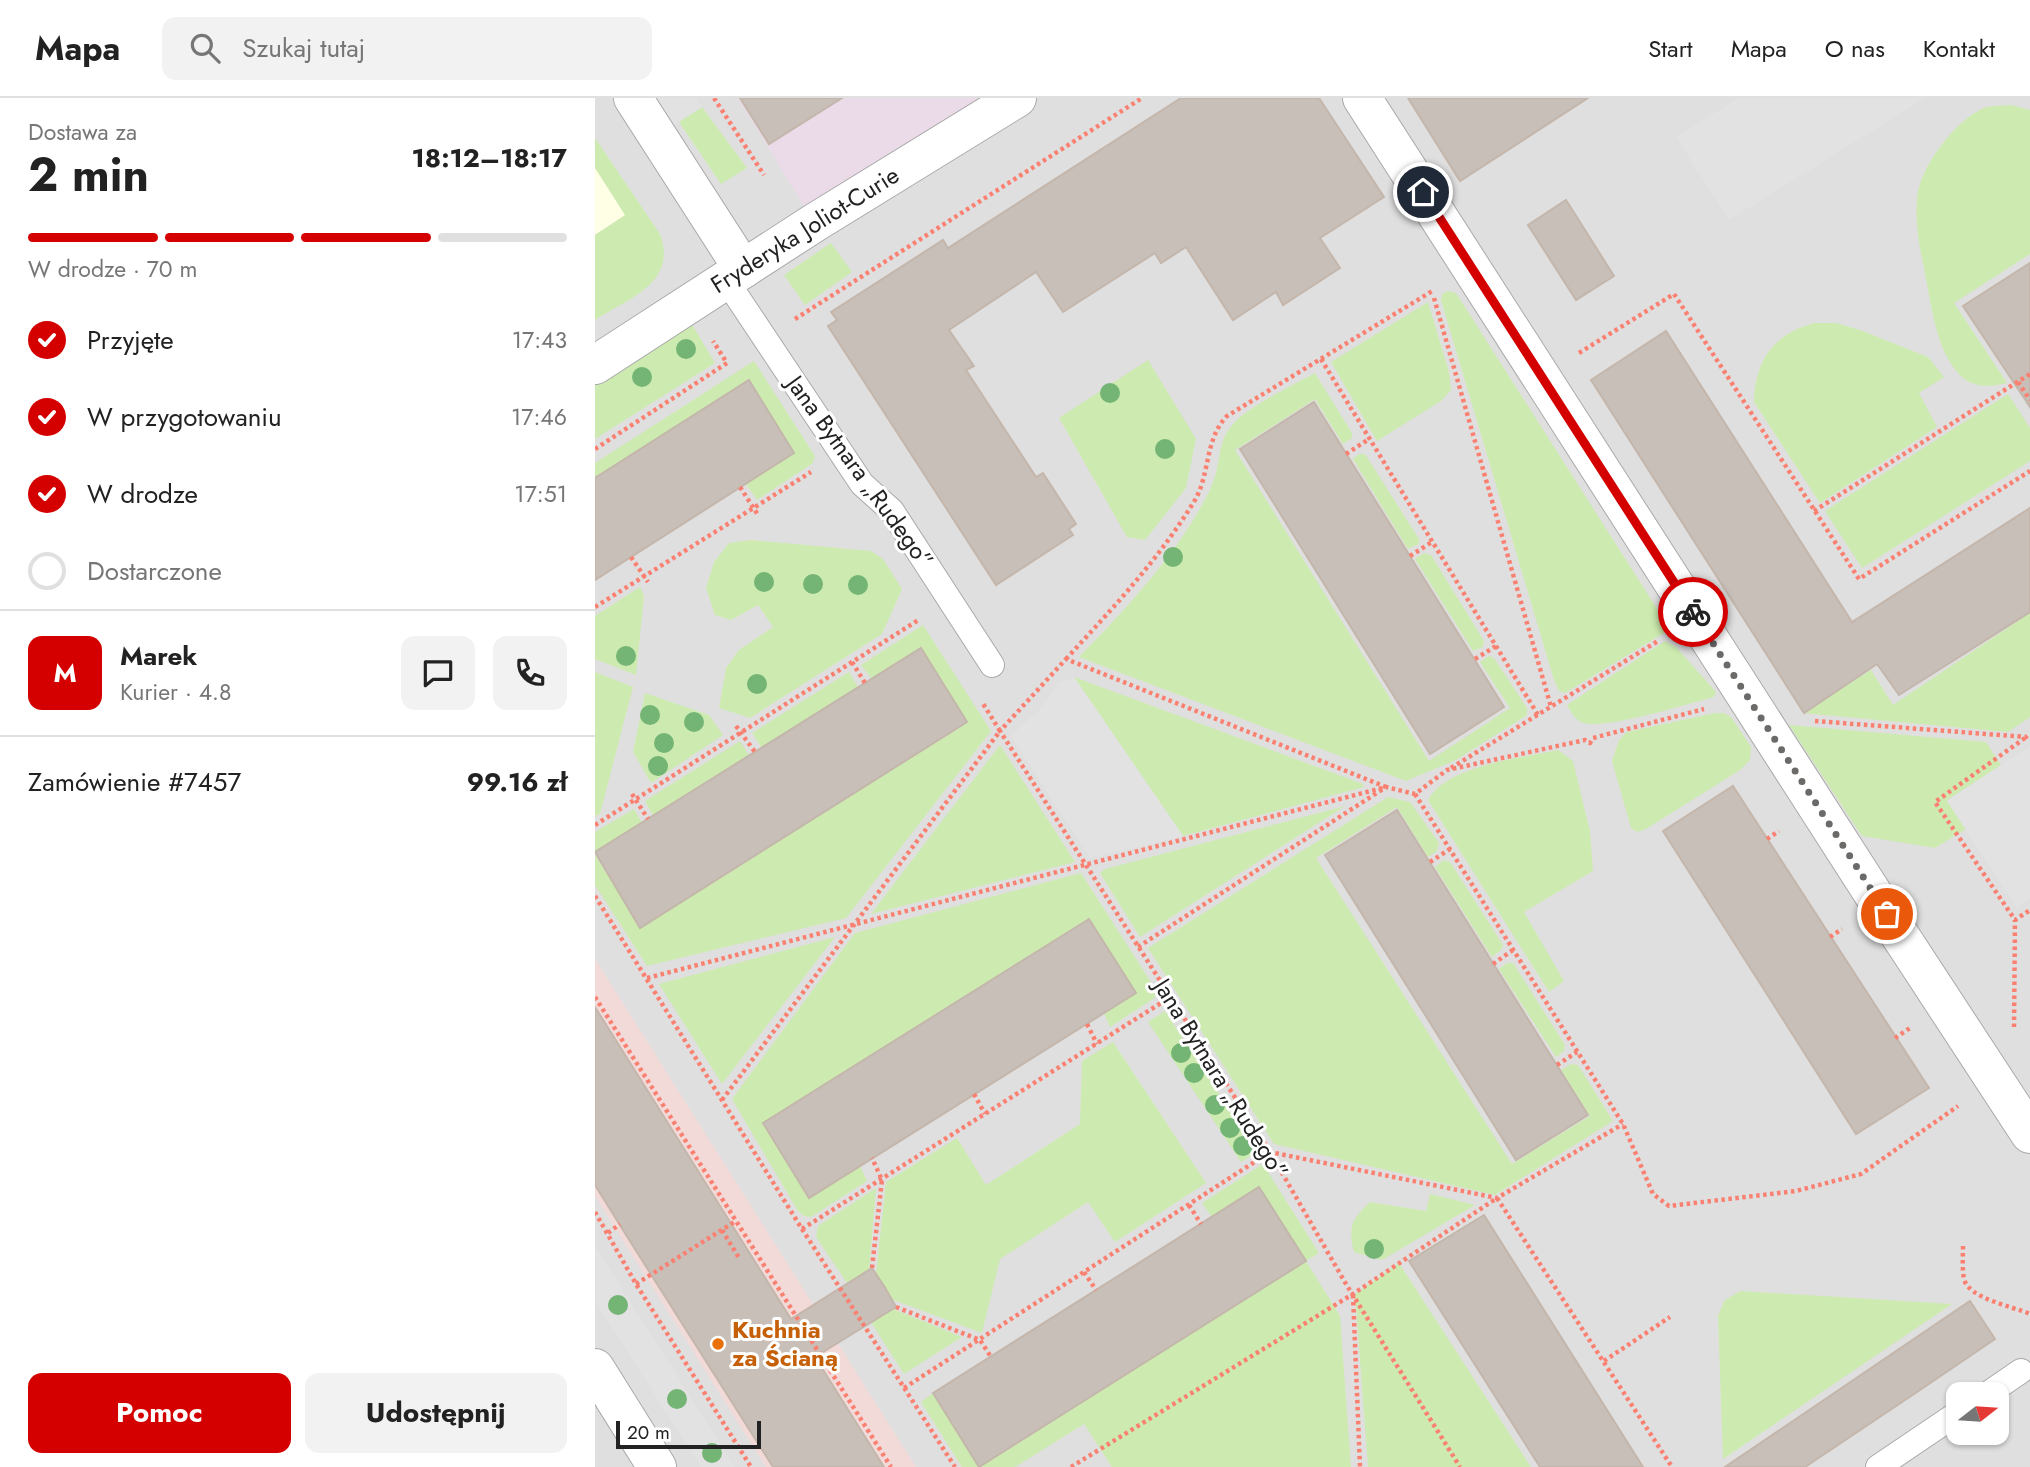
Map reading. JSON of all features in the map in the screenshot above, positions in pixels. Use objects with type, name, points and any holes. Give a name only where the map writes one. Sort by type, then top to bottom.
[{"type":"street","name":"Jana Bytnara „Rudego”","points":[[633,98],[734,275]]},
{"type":"street","name":"Fryderyka Joliot-Curie","points":[[595,365],[1017,98]]},
{"type":"street","points":[[1362,98],[2030,1134]]},
{"type":"street","points":[[595,1368],[657,1467]]},
{"type":"lane","name":"Jana Bytnara „Rudego”","points":[[734,275],[765,338],[862,484],[892,511],[992,665]]},
{"type":"lane","points":[[2005,1382],[2021,1371]]},
{"type":"lane","points":[[1878,1467],[1946,1421]]},
{"type":"path","points":[[713,98],[764,175]]},
{"type":"path","points":[[595,449],[1142,98]]},
{"type":"path","points":[[722,1100],[1000,731],[1109,612],[1170,536],[1197,497],[1212,450],[1216,427],[1227,416],[1433,290],[1445,286]]},
{"type":"path","points":[[1433,290],[1551,707]]},
{"type":"path","points":[[1569,359],[1674,294],[1859,579],[2030,471]]},
{"type":"path","points":[[690,304],[727,363]]},
{"type":"path","points":[[1321,359],[1538,715]]},
{"type":"path","points":[[1814,510],[2030,374]]},
{"type":"path","points":[[2018,382],[2030,400]]},
{"type":"path","points":[[1346,454],[1369,439]]},
{"type":"path","points":[[595,607],[819,467]]},
{"type":"path","points":[[740,487],[758,514]]},
{"type":"path","points":[[1410,556],[1432,542]]},
{"type":"path","points":[[631,557],[648,582]]},
{"type":"path","points":[[595,824],[633,797],[927,615]]},
{"type":"path","points":[[1415,794],[1447,771],[1668,635]]},
{"type":"path","points":[[1475,659],[1496,646]]},
{"type":"path","points":[[1066,659],[1386,787],[1415,794],[1623,1124],[1653,1194],[1669,1206],[1796,1191],[1861,1174],[1962,1103]]},
{"type":"path","points":[[852,662],[866,682]]},
{"type":"path","points":[[1447,771],[1585,740],[1590,743],[1593,738],[1714,706]]},
{"type":"path","points":[[1806,720],[2028,736]]},
{"type":"path","points":[[736,726],[755,751]]},
{"type":"path","name":"Jana Bytnara „Rudego”","points":[[1000,731],[1270,1152],[1353,1294],[1460,1467]]},
{"type":"path","points":[[2014,1031],[2015,920],[1935,802],[2028,736]]},
{"type":"path","points":[[647,978],[1386,787]]},
{"type":"path","points":[[1138,947],[1386,787]]},
{"type":"path","points":[[633,797],[647,819]]},
{"type":"path","points":[[1430,862],[1450,849]]},
{"type":"path","points":[[595,896],[955,1467]]},
{"type":"path","points":[[2015,920],[2030,910]]},
{"type":"path","points":[[1493,964],[1513,950]]},
{"type":"path","points":[[595,996],[891,1467]]},
{"type":"path","points":[[803,1229],[1169,998]]},
{"type":"path","points":[[1087,1024],[1097,1044]]},
{"type":"path","points":[[1557,1065],[1577,1052]]},
{"type":"path","points":[[975,1094],[985,1114]]},
{"type":"path","points":[[1071,1467],[1353,1294],[1497,1198],[1623,1124]]},
{"type":"path","points":[[904,1388],[1270,1152],[1497,1198],[1672,1467]]},
{"type":"path","points":[[871,1268],[882,1180],[872,1158]]},
{"type":"path","points":[[1189,1205],[1201,1224]]},
{"type":"path","points":[[595,1212],[636,1284],[751,1467]]},
{"type":"path","points":[[636,1284],[736,1221]]},
{"type":"path","points":[[608,1233],[620,1224]]},
{"type":"path","points":[[722,1230],[739,1258]]},
{"type":"path","points":[[1962,1246],[1964,1278],[1968,1289],[2030,1314]]},
{"type":"path","points":[[1084,1272],[1096,1290]]},
{"type":"path","points":[[1353,1294],[1360,1467]]},
{"type":"path","points":[[896,1307],[980,1340],[991,1357]]},
{"type":"path","points":[[1603,1362],[1670,1317]]},
{"type":"shaded area","points":[[595,98],[2030,98],[2030,1467],[595,1467]]},
{"type":"shaded area","points":[[654,98],[696,98],[702,107],[672,126]]},
{"type":"shaded area","points":[[744,98],[1017,98],[814,223],[740,101]]},
{"type":"shaded area","points":[[1739,98],[1925,98],[1729,220],[1676,137]]},
{"type":"shaded area","points":[[595,167],[627,215],[595,235]]},
{"type":"shaded area","points":[[1074,677],[1183,836],[1090,858],[1011,736],[1040,709],[1057,684]]},
{"type":"shaded area","points":[[2030,746],[2030,898],[2016,907],[1947,801]]},
{"type":"shaded area","points":[[595,959],[916,1467],[766,1467],[595,1196]]},
{"type":"shaded area","points":[[595,1246],[735,1467],[701,1467],[595,1301]]},
{"type":"green space","points":[[2011,105],[2030,110],[2030,254],[1954,303],[2007,383],[1981,386],[1969,382],[1958,373],[1941,342],[1919,242],[1917,199],[1924,173],[1931,160],[1962,123],[1984,108]]},
{"type":"green space","points":[[702,107],[747,168],[721,184],[679,122]]},
{"type":"green space","points":[[595,138],[660,234],[664,251],[662,265],[647,287],[595,320],[595,235],[625,215],[595,168]]},
{"type":"green space","points":[[831,243],[852,272],[805,305],[784,275]]},
{"type":"green space","points":[[1448,291],[1456,293],[1668,626],[1664,633],[1565,693],[1559,691],[1554,680],[1441,300],[1442,294]]},
{"type":"green space","points":[[1428,302],[1449,372],[1451,390],[1441,401],[1377,441],[1331,362]]},
{"type":"green space","points":[[691,323],[715,363],[595,439],[595,384]]},
{"type":"green space","points":[[1814,323],[1836,323],[1860,330],[1928,357],[1944,377],[1919,393],[1937,427],[1820,503],[1754,402],[1758,373],[1769,351],[1788,334]]},
{"type":"green space","points":[[1148,360],[1196,439],[1186,488],[1145,540],[1127,537],[1059,418]]},
{"type":"green space","points":[[754,361],[815,456],[813,463],[757,500],[746,484],[794,453],[748,381],[595,478],[595,463]]},
{"type":"green space","points":[[1315,373],[1352,433],[1352,438],[1343,444],[1315,399],[1235,450],[1429,761],[1510,708],[1480,662],[1489,656],[1494,658],[1527,708],[1527,715],[1456,760],[1406,781],[1079,657],[1146,584],[1191,524],[1212,486],[1223,442],[1231,426],[1253,408]]},
{"type":"green space","points":[[2008,394],[2030,428],[2030,461],[1862,568],[1825,511]]},
{"type":"green space","points":[[1359,454],[1365,454],[1419,539],[1419,544],[1408,549],[1353,459]]},
{"type":"green space","points":[[751,540],[871,551],[883,559],[902,589],[882,634],[750,718],[719,708],[726,668],[739,650],[773,627],[758,605],[731,620],[715,615],[706,588],[714,562],[729,543]]},
{"type":"green space","points":[[1424,553],[1431,555],[1484,641],[1483,647],[1473,651],[1415,559]]},
{"type":"green space","points":[[640,587],[644,596],[636,675],[595,659],[595,616]]},
{"type":"green space","points":[[2030,613],[2030,717],[2008,732],[1802,713],[1871,670],[1893,705]]},
{"type":"green space","points":[[923,625],[991,731],[846,918],[647,966],[595,885],[595,855],[641,927],[967,723],[921,648],[872,679],[861,665]]},
{"type":"green space","points":[[1665,641],[1676,647],[1716,692],[1714,697],[1646,716],[1607,723],[1591,724],[1581,722],[1575,717],[1567,705]]},
{"type":"green space","points":[[595,672],[633,687],[600,814],[595,816]]},
{"type":"green space","points":[[849,672],[858,687],[762,748],[752,733]]},
{"type":"green space","points":[[1074,677],[1363,784],[1364,787],[1183,836]]},
{"type":"green space","points":[[645,693],[709,715],[723,735],[651,783],[633,752]]},
{"type":"green space","points":[[1724,713],[1731,717],[1751,747],[1750,760],[1740,770],[1646,829],[1637,832],[1631,828],[1612,761],[1619,740],[1627,732]]},
{"type":"green space","points":[[1789,725],[1986,742],[2001,765],[1947,800],[1966,829],[1935,848],[1862,836]]},
{"type":"green space","points":[[740,741],[749,755],[653,815],[645,801]]},
{"type":"green space","points":[[1000,745],[1075,862],[871,914]]},
{"type":"green space","points":[[1558,750],[1573,761],[1590,831],[1593,871],[1524,912],[1564,981],[1549,992],[1428,800],[1438,788],[1468,771]]},
{"type":"green space","points":[[1388,797],[1410,802],[1439,843],[1437,851],[1428,857],[1397,807],[1316,858],[1512,1164],[1590,1116],[1561,1070],[1571,1064],[1578,1065],[1613,1121],[1495,1195],[1274,1144],[1148,948]]},
{"type":"green space","points":[[1345,806],[1140,937],[1100,873],[1105,869]]},
{"type":"green space","points":[[634,809],[642,823],[595,852],[595,832]]},
{"type":"green space","points":[[1444,860],[1450,862],[1503,945],[1492,957],[1435,867]]},
{"type":"green space","points":[[1081,873],[1158,993],[1110,1027],[1104,1013],[1136,993],[1088,919],[763,1123],[809,1197],[860,1166],[867,1181],[811,1217],[804,1216],[798,1211],[732,1099],[855,933]]},
{"type":"green space","points":[[835,937],[722,1084],[659,984]]},
{"type":"green space","points":[[1507,963],[1513,963],[1565,1045],[1564,1051],[1556,1057],[1499,969]]},
{"type":"green space","points":[[1165,1011],[1257,1152],[1241,1162],[1148,1022]]},
{"type":"green space","points":[[1113,1042],[1206,1183],[1115,1242],[1088,1202],[1000,1259],[982,1333],[891,1299],[876,1274],[886,1182],[957,1138],[986,1185],[1080,1124],[1082,1061]]},
{"type":"green space","points":[[1263,1164],[1319,1253],[1306,1261],[1259,1187],[1212,1217],[1202,1203]]},
{"type":"green space","points":[[876,1188],[869,1270],[847,1283],[816,1237],[818,1226]]},
{"type":"green space","points":[[1430,1194],[1475,1205],[1382,1260],[1354,1252],[1351,1230],[1355,1219],[1370,1202],[1426,1211]]},
{"type":"green space","points":[[1306,1261],[1340,1316],[1351,1467],[1112,1467],[1084,1424],[1015,1467],[980,1467]]},
{"type":"green space","points":[[1399,1263],[1531,1467],[1368,1467],[1355,1294]]},
{"type":"green space","points":[[1740,1291],[1952,1304],[1723,1459],[1718,1316],[1724,1301]]},
{"type":"green space","points":[[893,1309],[962,1337],[904,1374],[871,1322]]},
{"type":"green space","points":[[933,1393],[979,1467],[962,1467],[921,1402]]},
{"type":"building","points":[[740,98],[842,98],[769,144]]},
{"type":"building","points":[[1181,98],[1319,98],[1384,197],[1320,238],[1340,268],[1283,305],[1276,292],[1233,320],[1186,247],[1161,263],[1155,253],[1063,312],[1036,272],[949,330],[974,366],[966,370],[1036,477],[1043,473],[1076,524],[1069,529],[1073,535],[996,585],[828,326],[837,320],[831,312],[943,240],[948,248]]},
{"type":"building","points":[[1408,98],[1588,98],[1460,181]]},
{"type":"building","points":[[1566,200],[1614,276],[1576,300],[1528,225]]},
{"type":"building","points":[[2030,263],[2030,407],[1963,306]]},
{"type":"building","points":[[1666,331],[1852,622],[2030,508],[2030,612],[1899,695],[1877,664],[1804,713],[1591,380]]},
{"type":"building","points":[[749,380],[794,453],[595,580],[595,478]]},
{"type":"building","points":[[1314,402],[1504,707],[1430,754],[1240,449]]},
{"type":"building","points":[[921,648],[967,722],[640,928],[595,852]]},
{"type":"building","points":[[1733,786],[1929,1088],[1856,1134],[1663,831]]},
{"type":"building","points":[[1397,810],[1588,1115],[1516,1160],[1325,855]]},
{"type":"building","points":[[1089,919],[1136,993],[809,1198],[763,1123]]},
{"type":"building","points":[[595,1007],[791,1319],[872,1268],[884,1286],[896,1307],[815,1357],[884,1467],[773,1467],[633,1246],[595,1185]]},
{"type":"building","points":[[1259,1187],[1306,1261],[979,1467],[933,1393]]},
{"type":"building","points":[[1484,1215],[1643,1467],[1540,1467],[1409,1261]]},
{"type":"building","points":[[1970,1301],[1995,1339],[1923,1388],[1805,1467],[1725,1467]]},
{"type":"way so far","points":[[1693,612],[1887,914]]},
{"type":"place","name":"Kuchnia za Ścianą","points":[[718,1344]]},
{"type":"route","points":[[1423,192],[1693,612]]}]
